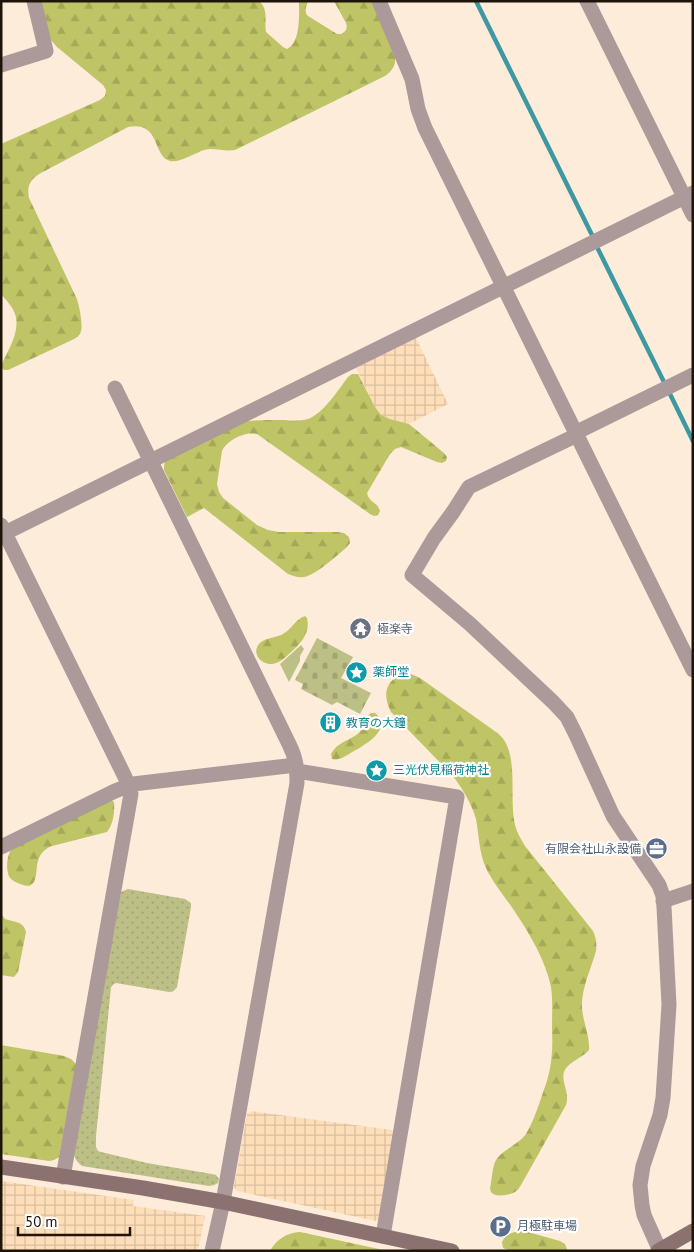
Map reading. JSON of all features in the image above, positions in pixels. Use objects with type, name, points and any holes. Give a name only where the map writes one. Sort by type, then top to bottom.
[{"type":"street","points":[[1,65],[46,51],[34,1]]},
{"type":"street","points":[[380,1],[412,79],[424,128],[693,670]]},
{"type":"street","points":[[587,1],[688,195],[693,215]]},
{"type":"street","points":[[63,1177],[132,794],[111,747],[3,529],[151,461],[688,195]]},
{"type":"street","points":[[693,375],[469,487],[434,538],[412,575],[470,624],[567,717],[614,816],[659,885],[663,900],[669,1006],[663,1098],[658,1123],[643,1166],[640,1186],[644,1215],[660,1250],[693,1231]]},
{"type":"street","points":[[115,388],[295,756],[297,768],[297,783],[223,1202],[212,1251]]},
{"type":"street","points":[[1,847],[115,791],[134,784],[297,768],[457,797],[383,1236]]},
{"type":"street","points":[[663,900],[693,891]]},
{"type":"street","points":[[1,1168],[223,1202],[452,1251]]},
{"type":"shaded area","points":[[415,336],[448,404],[409,424],[381,415],[375,407],[355,366]]},
{"type":"shaded area","points":[[251,1111],[392,1130],[395,1134],[380,1218],[376,1221],[237,1191],[234,1187],[247,1114]]},
{"type":"shaded area","points":[[1,1181],[134,1200],[133,1206],[205,1216],[198,1251],[1,1251]]},
{"type":"green space","points":[[39,1],[259,1],[265,12],[266,32],[287,49],[292,46],[297,35],[299,1],[308,1],[306,11],[308,16],[337,34],[341,34],[346,30],[347,25],[334,1],[372,1],[395,56],[395,62],[392,69],[385,76],[235,150],[208,149],[182,159],[170,161],[160,153],[155,140],[146,129],[128,127],[39,174],[30,184],[28,190],[29,198],[76,297],[80,314],[80,334],[78,337],[8,370],[4,370],[2,364],[15,334],[16,320],[13,309],[1,294],[1,144],[100,100],[105,96],[106,90],[103,85],[50,39]]},
{"type":"green space","points":[[352,374],[358,374],[381,415],[409,424],[444,453],[447,457],[446,461],[442,463],[437,462],[401,447],[395,449],[390,454],[367,493],[380,511],[378,515],[374,516],[257,434],[242,435],[228,443],[222,451],[217,484],[219,492],[223,498],[257,525],[279,532],[338,532],[344,533],[349,537],[350,543],[346,548],[309,576],[298,577],[288,574],[204,508],[187,517],[164,470],[165,461],[246,421],[296,421],[308,419],[325,407]]},
{"type":"green space","points":[[305,616],[308,624],[306,634],[300,643],[279,662],[268,664],[261,661],[256,651],[259,644],[266,639],[288,631],[298,620]]},
{"type":"green space","points":[[317,638],[353,657],[341,678],[371,693],[360,714],[337,702],[332,705],[301,689],[303,684],[295,680]]},
{"type":"green space","points":[[301,645],[304,649],[289,682],[280,664]]},
{"type":"green space","points":[[402,674],[411,674],[420,678],[503,739],[511,759],[513,815],[518,833],[525,846],[593,931],[596,941],[596,951],[582,1001],[589,1050],[564,1071],[563,1076],[567,1095],[566,1105],[518,1190],[506,1195],[496,1195],[491,1192],[493,1168],[501,1154],[526,1134],[535,1116],[547,1081],[552,1049],[551,987],[546,968],[533,940],[486,868],[476,819],[466,796],[453,776],[391,712],[388,706],[386,695],[388,685]]},
{"type":"green space","points":[[371,713],[375,713],[380,719],[381,725],[376,735],[346,756],[332,759],[331,754],[334,750],[340,744],[359,733]]},
{"type":"green space","points":[[111,800],[114,802],[114,814],[111,826],[107,832],[52,846],[45,850],[38,860],[36,877],[30,886],[20,884],[10,878],[7,863],[12,848]]},
{"type":"green space","points":[[128,889],[185,899],[191,903],[191,907],[175,990],[169,992],[116,983],[111,987],[96,1147],[101,1152],[147,1163],[216,1175],[219,1179],[218,1183],[214,1185],[209,1186],[82,1166],[76,1160],[73,1152],[121,892]]},
{"type":"green space","points":[[1,914],[5,919],[21,924],[26,932],[18,972],[14,977],[1,975]]},
{"type":"green space","points":[[1,1045],[64,1056],[76,1064],[59,1157],[54,1160],[49,1161],[1,1154]]},
{"type":"green space","points":[[524,1231],[560,1241],[565,1244],[567,1251],[510,1251],[503,1248],[502,1242],[506,1236],[514,1232]]},
{"type":"green space","points":[[300,1232],[388,1251],[270,1251],[282,1237]]},
{"type":"waterway","points":[[476,1],[592,235]]},
{"type":"waterway","points":[[597,247],[664,382]]},
{"type":"waterway","points":[[670,394],[693,441]]},
{"type":"place","name":"極楽寺","points":[[361,629]]},
{"type":"place","name":"薬師堂","points":[[357,672]]},
{"type":"place","name":"教育の大鐘","points":[[330,723]]},
{"type":"place","name":"三光伏見稲荷神社","points":[[377,770]]},
{"type":"place","name":"有限会社山永設備","points":[[657,849]]},
{"type":"place","name":"月極駐車場","points":[[501,1226]]}]
